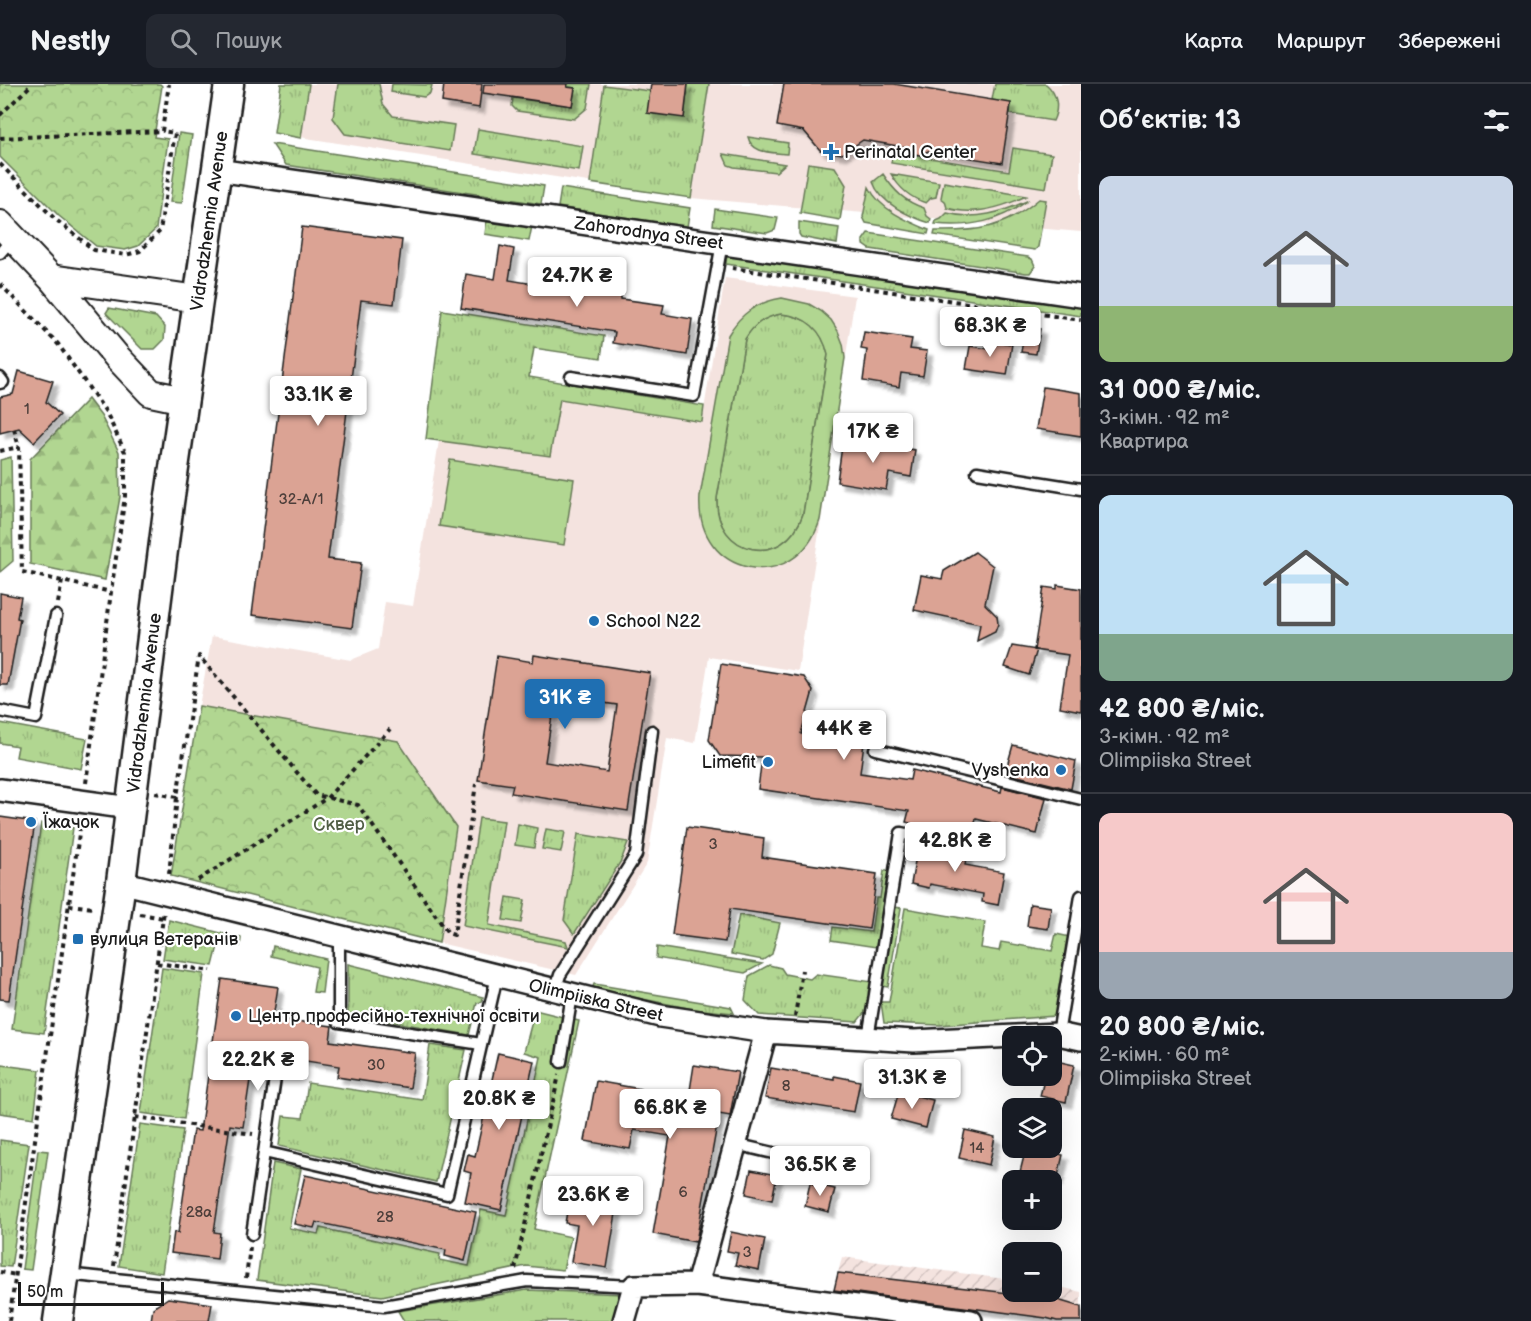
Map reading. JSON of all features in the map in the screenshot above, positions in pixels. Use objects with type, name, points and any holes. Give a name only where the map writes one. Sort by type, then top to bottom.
[{"type":"main road","name":"Vidrodzhennia Avenue","points":[[58,1321],[121,882],[184,400],[229,84]]},
{"type":"street","name":"Zahorodnya Street","points":[[217,170],[1081,296]]},
{"type":"street","points":[[4,238],[51,278],[117,357],[151,393],[184,400]]},
{"type":"street","points":[[51,278],[198,299]]},
{"type":"street","points":[[0,790],[85,792],[131,799]]},
{"type":"street","name":"Olimpiiska Street","points":[[121,882],[660,1016],[766,1032],[914,1041],[1002,1037]]},
{"type":"street","points":[[697,1285],[766,1032]]},
{"type":"street","name":"Olimpiiska Street","points":[[1062,1035],[1081,1039]]},
{"type":"street","points":[[624,1321],[634,1286],[697,1285],[971,1321]]},
{"type":"lane","points":[[571,377],[694,396],[722,243]]},
{"type":"lane","points":[[0,378],[3,382],[0,383]]},
{"type":"lane","points":[[977,472],[1081,489]]},
{"type":"lane","points":[[0,711],[36,718],[56,616]]},
{"type":"lane","points":[[561,1062],[564,993],[560,975],[636,855],[652,731]]},
{"type":"lane","points":[[875,749],[1081,799]]},
{"type":"lane","points":[[868,1038],[900,833],[992,851]]},
{"type":"lane","points":[[1059,1026],[1081,896]]},
{"type":"lane","points":[[339,936],[339,1022],[481,1044]]},
{"type":"lane","points":[[264,1152],[447,1194],[497,976]]},
{"type":"lane","points":[[252,1234],[275,1078]]},
{"type":"lane","points":[[735,1144],[782,1155]]},
{"type":"lane","points":[[65,1274],[384,1306],[527,1281],[634,1286]]},
{"type":"path","points":[[0,115],[32,84]]},
{"type":"path","points":[[162,131],[169,84]]},
{"type":"path","points":[[0,138],[162,131],[175,133],[160,231],[140,251],[126,255],[94,250],[55,219],[0,164]]},
{"type":"path","points":[[718,266],[1081,320]]},
{"type":"path","points":[[0,284],[58,344],[106,412],[125,452],[125,496],[9,1321]]},
{"type":"path","points":[[14,429],[19,447],[22,572],[111,592]]},
{"type":"path","points":[[0,451],[19,447]]},
{"type":"path","points":[[56,616],[62,581]]},
{"type":"path","points":[[112,1278],[157,963],[177,797],[199,656],[316,795],[358,805],[447,933],[454,935],[476,784]]},
{"type":"path","points":[[197,881],[327,798],[390,729]]},
{"type":"path","points":[[85,792],[98,784]]},
{"type":"path","points":[[131,799],[177,797]]},
{"type":"path","points":[[157,963],[212,971]]},
{"type":"path","points":[[793,1026],[802,970]]},
{"type":"path","points":[[511,1284],[561,1062]]},
{"type":"path","points":[[135,1117],[266,1136]]},
{"type":"path","points":[[244,1292],[252,1234]]},
{"type":"path","points":[[0,1272],[16,1275]]},
{"type":"shaded area","points":[[281,84],[1081,84],[1081,232],[691,198],[274,133]]},
{"type":"shaded area","name":"School N22","points":[[725,278],[855,296],[798,671],[709,657],[695,743],[667,738],[647,863],[576,975],[439,943],[456,827],[398,741],[199,706],[212,636],[351,660],[378,649],[385,602],[413,606],[439,441],[550,456],[559,399],[702,422]]},
{"type":"shaded area","points":[[842,1257],[1002,1279],[1002,1302],[1062,1302],[1062,1287],[1081,1292],[1081,1321],[833,1293]]},
{"type":"green space","points":[[0,84],[160,84],[162,86],[154,137],[168,139],[156,229],[138,246],[125,250],[96,246],[59,216],[0,157]]},
{"type":"green space","points":[[281,84],[309,84],[301,138],[274,133]]},
{"type":"green space","points":[[338,84],[379,84],[383,104],[393,116],[454,125],[450,151],[345,134],[333,118]]},
{"type":"green space","points":[[392,84],[432,85],[430,93],[424,97],[391,92]]},
{"type":"green space","points":[[568,84],[591,84],[587,108],[574,119],[517,111],[512,106],[513,98],[572,106],[575,88],[567,87]]},
{"type":"green space","points":[[688,84],[709,84],[691,198],[590,183],[604,85],[650,91],[684,117]]},
{"type":"green space","points":[[995,84],[1046,84],[1053,92],[1056,101],[1053,121],[1010,114],[1011,103],[992,100]]},
{"type":"green space","points":[[478,129],[583,146],[579,171],[474,154]]},
{"type":"green space","points":[[179,133],[192,135],[182,203],[170,202]]},
{"type":"green space","points":[[748,137],[788,143],[787,154],[758,149],[750,143]]},
{"type":"green space","points":[[272,144],[544,186],[541,204],[286,165]]},
{"type":"green space","points":[[1013,148],[1052,154],[1046,188],[891,163],[893,152],[1009,171]]},
{"type":"green space","points":[[723,154],[785,164],[776,172],[734,167],[728,165]]},
{"type":"green space","points":[[808,163],[835,167],[846,185],[840,220],[800,213]]},
{"type":"green space","points":[[883,174],[900,195],[924,208],[931,219],[930,223],[905,213],[882,196],[873,182]]},
{"type":"green space","points":[[891,174],[939,182],[936,197],[926,203],[915,198],[901,188]]},
{"type":"green space","points":[[944,182],[1026,196],[988,209],[957,210],[947,208],[945,201],[941,198]]},
{"type":"green space","points":[[869,187],[887,208],[903,219],[929,230],[928,234],[866,223],[863,217]]},
{"type":"green space","points":[[561,188],[690,208],[687,227],[558,207]]},
{"type":"green space","points":[[1039,199],[1046,200],[1038,247],[1035,250],[934,235],[935,231],[978,229],[1002,222],[1027,209]]},
{"type":"green space","points":[[1029,200],[1007,213],[985,221],[961,225],[935,224],[947,213],[978,216]]},
{"type":"green space","points":[[715,209],[778,218],[775,230],[767,233],[713,225]]},
{"type":"green space","points":[[487,219],[532,226],[529,241],[485,234]]},
{"type":"green space","points":[[799,222],[839,228],[837,244],[801,237]]},
{"type":"green space","points":[[868,233],[1028,257],[1032,259],[1035,266],[1030,273],[1026,273],[870,249],[863,244]]},
{"type":"green space","points":[[727,252],[1081,304],[1081,316],[726,264]]},
{"type":"green space","points":[[782,298],[809,304],[831,320],[843,344],[845,358],[820,520],[808,544],[790,560],[770,568],[749,567],[729,559],[713,545],[702,523],[700,496],[728,335],[738,320],[750,310],[765,302]],"holes":[[[781,314],[806,321],[817,331],[828,355],[803,514],[794,532],[782,543],[767,549],[752,549],[738,543],[727,533],[719,518],[717,498],[745,339],[752,329],[765,319]]]},
{"type":"green space","points":[[109,308],[156,317],[165,327],[164,340],[155,349],[142,349],[106,313]]},
{"type":"green space","points":[[442,310],[604,336],[601,358],[534,348],[529,377],[704,406],[702,422],[560,399],[550,456],[426,439]]},
{"type":"green space","points":[[781,314],[790,315],[812,325],[822,337],[828,354],[803,514],[794,532],[782,543],[767,549],[752,549],[738,543],[727,533],[719,518],[717,498],[745,339],[760,322]]},
{"type":"green space","points":[[88,399],[101,416],[119,452],[120,497],[105,580],[30,564],[30,459]]},
{"type":"green space","points":[[11,457],[13,561],[0,572],[0,460]]},
{"type":"green space","points":[[450,460],[574,479],[564,545],[439,526]]},
{"type":"green space","name":"Сквер","points":[[199,706],[398,741],[456,827],[439,943],[171,876]]},
{"type":"green space","points":[[0,723],[87,739],[81,769],[16,757],[18,746],[0,743]]},
{"type":"green space","points":[[479,818],[504,821],[489,925],[566,941],[568,947],[463,926]]},
{"type":"green space","points":[[41,823],[73,828],[44,1033],[12,1029]]},
{"type":"green space","points":[[518,824],[537,828],[534,848],[515,845]]},
{"type":"green space","points":[[546,829],[565,832],[561,852],[542,849]]},
{"type":"green space","points":[[578,834],[628,842],[621,861],[574,934],[564,920]]},
{"type":"green space","points":[[884,871],[888,871],[876,947],[831,940],[833,927],[871,932],[876,898],[880,898]]},
{"type":"green space","points":[[507,897],[525,900],[521,923],[503,920]]},
{"type":"green space","points":[[894,907],[901,908],[888,987],[881,986]]},
{"type":"green space","points":[[905,908],[985,922],[981,948],[999,951],[1001,942],[1052,951],[1056,934],[1070,937],[1055,1016],[940,1025],[884,1023],[881,1002],[889,1002]]},
{"type":"green space","points":[[739,915],[780,923],[772,954],[763,960],[731,954]]},
{"type":"green space","points":[[169,920],[241,938],[240,946],[219,942],[213,966],[163,959]]},
{"type":"green space","points":[[273,946],[326,959],[322,993],[313,992],[317,967],[271,956]]},
{"type":"green space","points":[[657,947],[762,964],[745,973],[656,958]]},
{"type":"green space","points":[[348,964],[483,997],[482,1002],[477,1003],[469,1035],[348,1014]]},
{"type":"green space","points":[[769,965],[781,968],[785,974],[810,979],[816,974],[873,982],[865,1012],[857,1022],[759,1015],[745,1000],[749,976]]},
{"type":"green space","points":[[162,968],[204,974],[184,1119],[141,1113]]},
{"type":"green space","points":[[594,984],[731,1007],[734,1013],[693,1009],[592,989]]},
{"type":"green space","points":[[535,1010],[579,1021],[534,1229],[571,1237],[563,1270],[526,1266],[382,1296],[257,1280],[273,1163],[301,1169],[289,1228],[318,1234],[320,1228],[440,1254],[439,1260],[469,1266],[481,1210],[506,1215],[541,1057],[524,1052]]},
{"type":"green space","points":[[430,1045],[466,1050],[436,1182],[279,1146],[283,1116],[303,1118],[308,1083],[422,1100]]},
{"type":"green space","points":[[2,1065],[40,1070],[34,1118],[0,1113]]},
{"type":"green space","points":[[140,1124],[183,1130],[162,1273],[119,1266]]},
{"type":"green space","points":[[0,1140],[29,1144],[11,1267],[0,1266]]},
{"type":"green space","points":[[38,1150],[48,1151],[31,1270],[22,1269]]},
{"type":"green space","points":[[527,1290],[623,1294],[616,1321],[404,1321],[398,1311]]},
{"type":"building","points":[[444,84],[482,84],[479,108],[442,102]]},
{"type":"building","points":[[484,84],[568,84],[567,87],[575,88],[572,106],[483,93]]},
{"type":"building","points":[[651,84],[688,84],[684,118],[647,113]]},
{"type":"building","points":[[784,84],[894,84],[1011,103],[1002,163],[928,151],[921,155],[914,154],[909,148],[863,140],[842,154],[820,150],[804,131],[777,126]]},
{"type":"building","points":[[302,227],[402,240],[394,304],[361,300],[328,559],[361,563],[352,628],[252,615]]},
{"type":"building","points":[[500,246],[514,249],[509,280],[540,285],[541,278],[576,284],[577,281],[593,283],[592,291],[621,296],[621,299],[664,305],[662,314],[692,319],[687,355],[613,343],[615,332],[461,308],[466,274],[495,279]]},
{"type":"building","points":[[1025,327],[1040,329],[1036,354],[1021,352]]},
{"type":"building","points":[[864,332],[912,339],[910,349],[927,351],[923,376],[901,373],[899,387],[863,381],[867,350],[861,349]]},
{"type":"building","points":[[990,341],[1012,344],[1007,375],[966,369],[970,346],[989,349]]},
{"type":"building","points":[[19,371],[53,381],[46,402],[60,415],[34,442],[19,428],[0,433],[0,397],[13,394]]},
{"type":"building","points":[[1043,387],[1081,393],[1081,436],[1036,429]]},
{"type":"building","points":[[843,439],[915,450],[911,477],[889,473],[886,490],[837,482]]},
{"type":"building","points":[[975,552],[993,566],[985,604],[997,616],[998,624],[995,632],[977,641],[980,624],[914,610],[921,575],[942,579],[944,571]]},
{"type":"building","points":[[1057,585],[1081,589],[1081,711],[1060,707],[1068,655],[1034,650],[1044,587],[1057,589]]},
{"type":"building","points":[[0,593],[21,597],[17,618],[20,619],[8,685],[0,685]]},
{"type":"building","points":[[1012,646],[1037,650],[1029,675],[1005,667]]},
{"type":"building","points":[[534,655],[650,673],[628,811],[511,793],[513,785],[478,780],[497,656],[533,662]],"holes":[[[555,696],[617,705],[607,772],[545,762]]]},
{"type":"building","points":[[721,664],[804,677],[813,691],[801,734],[864,743],[860,773],[910,780],[912,770],[1001,792],[1002,787],[1046,798],[1037,834],[976,819],[971,839],[921,829],[921,826],[906,822],[909,811],[758,789],[762,757],[720,756],[709,740]]},
{"type":"building","points":[[1013,745],[1076,761],[1071,789],[1005,773]]},
{"type":"building","points":[[0,817],[35,822],[9,1000],[0,999]]},
{"type":"building","points":[[687,827],[764,838],[762,857],[877,874],[869,929],[730,909],[725,942],[672,935]]},
{"type":"building","points":[[918,844],[967,854],[965,865],[1004,872],[998,905],[982,902],[983,894],[930,884],[929,888],[911,884]]},
{"type":"building","points":[[1030,904],[1051,907],[1048,929],[1027,926]]},
{"type":"building","points":[[222,979],[278,987],[273,1018],[332,1026],[330,1041],[415,1053],[410,1088],[337,1077],[339,1066],[254,1053],[243,1127],[230,1125],[214,1232],[220,1233],[217,1259],[171,1253],[174,1232],[178,1233],[193,1130],[200,1131]]},
{"type":"building","points":[[498,1053],[534,1061],[501,1210],[465,1202],[471,1173],[464,1171],[468,1154],[475,1156],[488,1098],[480,1097],[484,1082],[491,1084]]},
{"type":"building","points":[[1062,1062],[1074,1065],[1066,1102],[1062,1101],[1062,1098],[1040,1096],[1042,1086],[1062,1086]]},
{"type":"building","points":[[694,1065],[738,1072],[730,1116],[719,1114],[696,1242],[653,1234],[670,1136],[634,1130],[630,1149],[585,1141],[596,1081],[640,1089],[640,1093],[656,1096],[655,1103],[687,1109]]},
{"type":"building","points":[[771,1068],[860,1081],[854,1112],[765,1098]]},
{"type":"building","points":[[899,1091],[933,1100],[926,1128],[891,1119]]},
{"type":"building","points":[[965,1130],[995,1137],[989,1165],[959,1158]]},
{"type":"building","points":[[1063,1155],[1059,1170],[1020,1170],[1024,1158],[1062,1158]]},
{"type":"building","points":[[751,1170],[777,1175],[772,1200],[746,1194]]},
{"type":"building","points":[[305,1175],[476,1212],[465,1261],[445,1256],[446,1250],[316,1222],[314,1228],[294,1224]]},
{"type":"building","points":[[810,1183],[835,1189],[829,1212],[805,1206]]},
{"type":"building","points":[[583,1189],[619,1195],[607,1268],[571,1262],[577,1225],[565,1223],[569,1200],[580,1202]]},
{"type":"building","points":[[731,1232],[765,1239],[759,1270],[735,1265],[738,1253],[727,1251]]},
{"type":"building","points":[[838,1273],[1002,1292],[1002,1302],[1062,1301],[1081,1307],[1081,1321],[1057,1321],[834,1290]]},
{"type":"building","points":[[168,1298],[212,1304],[209,1321],[151,1321],[153,1308]]},
{"type":"place","name":"Perinatal Center","points":[[831,152]]},
{"type":"place","name":"School N22","points":[[594,621]]},
{"type":"place","name":"Limefit","points":[[768,762]]},
{"type":"place","name":"Vyshenka","points":[[1061,770]]},
{"type":"place","name":"Їжачок","points":[[31,822]]},
{"type":"place","name":"вулиця Ветеранів","points":[[78,939]]},
{"type":"place","name":"Центр професійно-технічної освіти","points":[[236,1016]]}]
